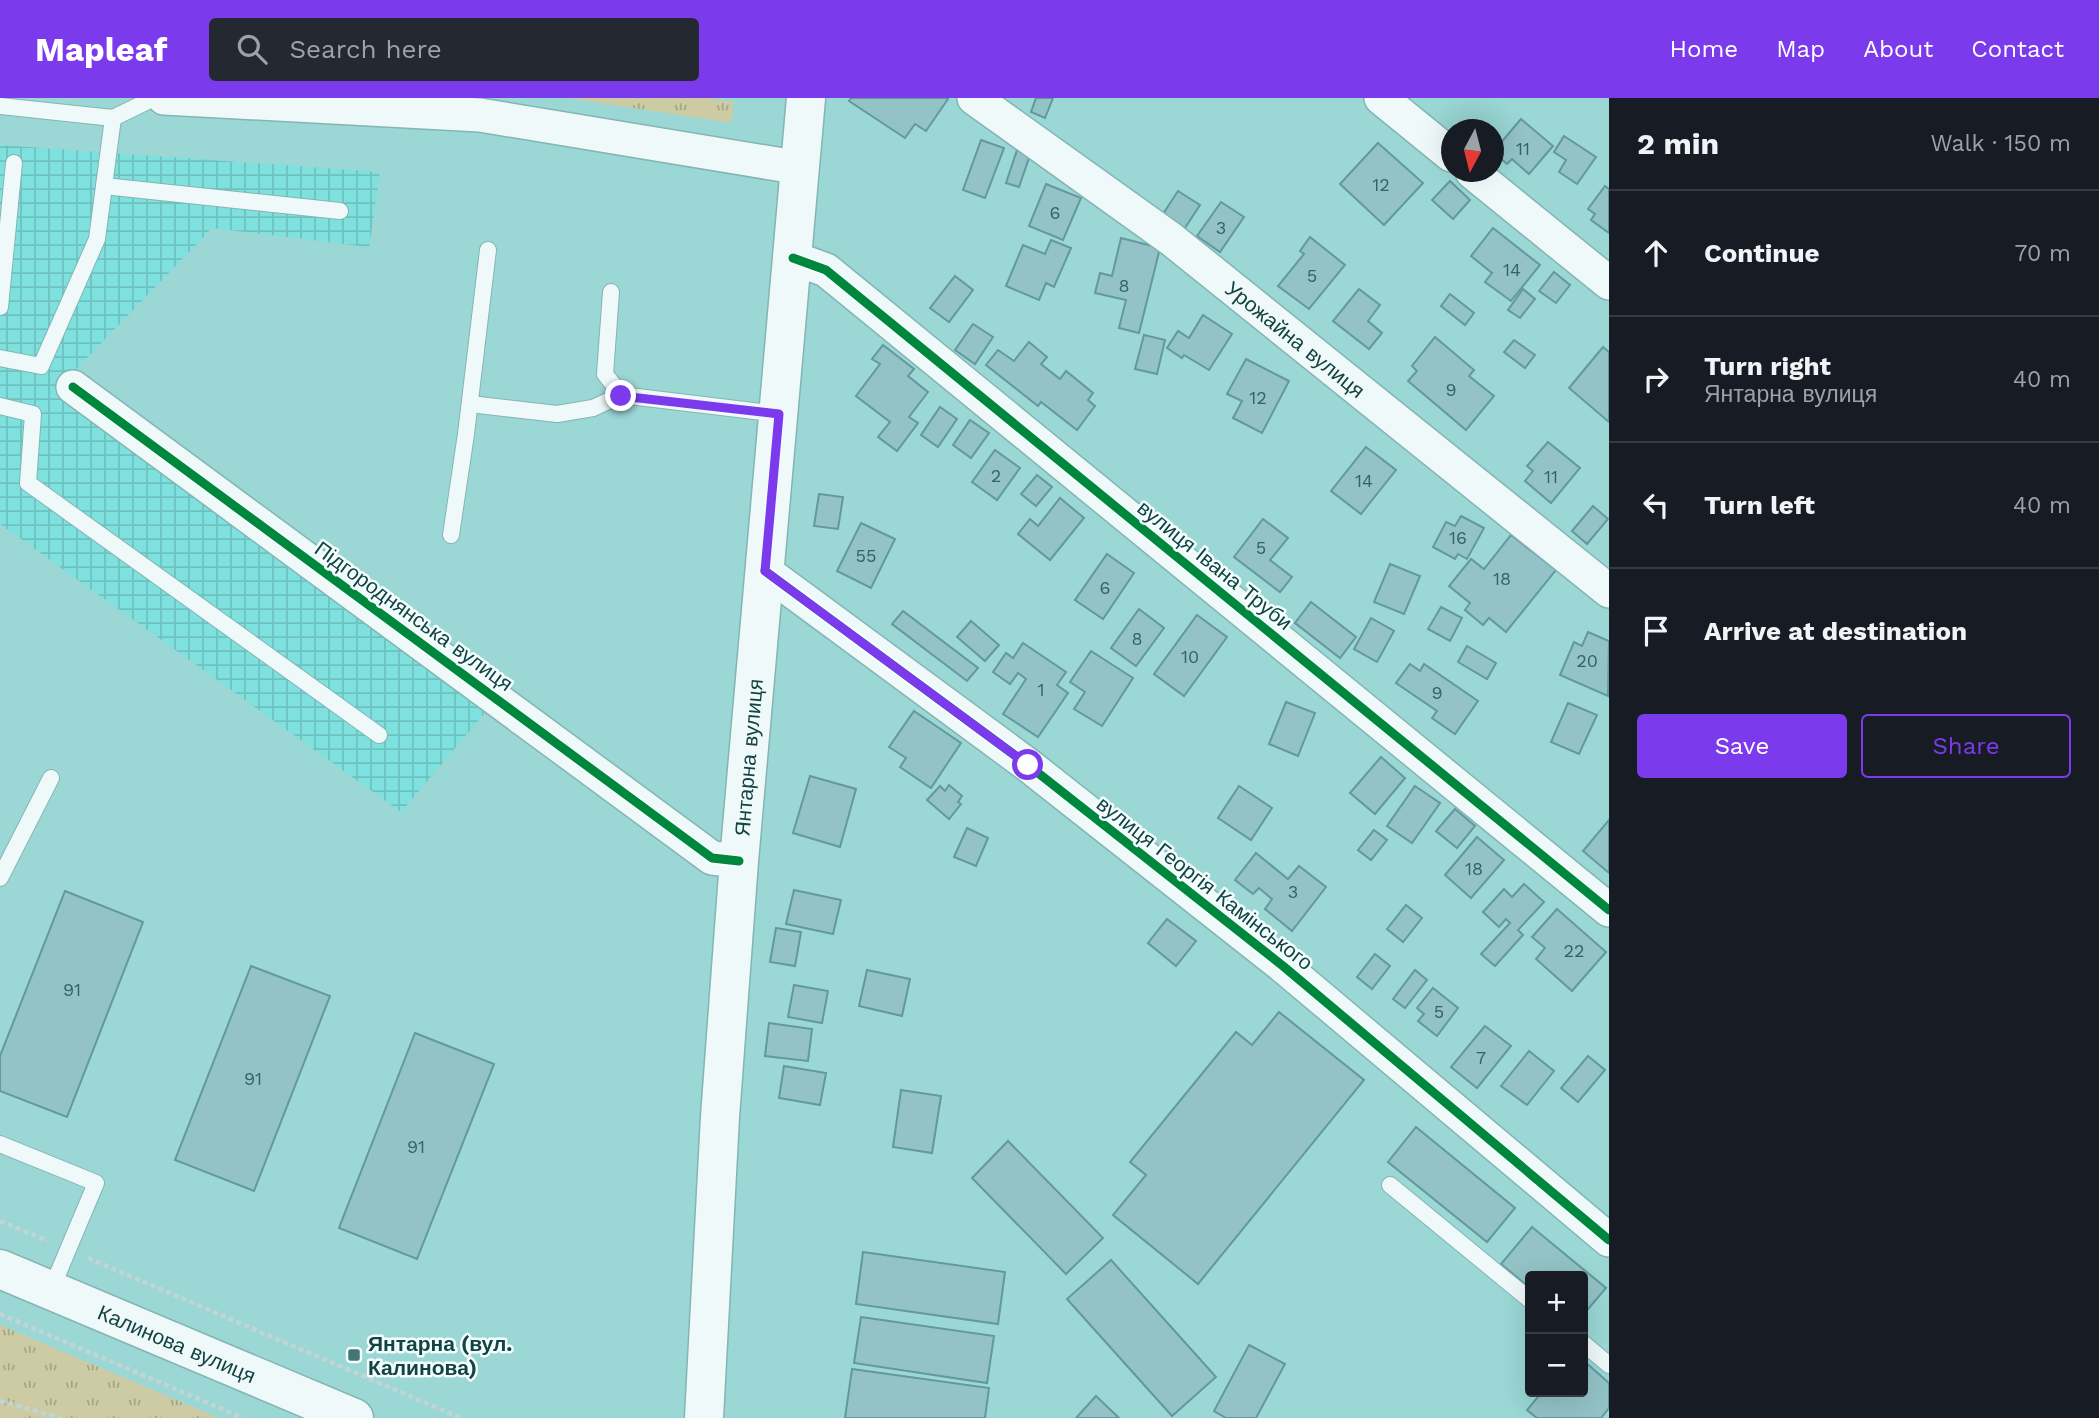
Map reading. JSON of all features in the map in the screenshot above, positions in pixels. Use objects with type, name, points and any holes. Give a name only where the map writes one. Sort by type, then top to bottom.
[{"type":"main road","name":"Янтарна вулиця","points":[[704,1418],[720,1116],[739,861],[806,98]]},
{"type":"main road","name":"Калинова вулиця","points":[[0,1269],[354,1418]]},
{"type":"street","points":[[164,98],[480,114],[801,168]]},
{"type":"street","name":"Урожайна вулиця","points":[[974,98],[1171,239],[1609,592]]},
{"type":"street","points":[[1381,98],[1441,147]]},
{"type":"street","points":[[1484,182],[1609,283]]},
{"type":"street","name":"вулиця Івана Труби","points":[[793,258],[826,270],[1609,910]]},
{"type":"street","name":"Підгороднянська вулиця","points":[[73,387],[712,858],[739,861]]},
{"type":"street","name":"вулиця Георгія Камінського","points":[[765,571],[1028,765],[1262,950],[1609,1240]]},
{"type":"lane","points":[[0,106],[113,118],[155,98]]},
{"type":"lane","points":[[0,358],[41,366],[97,239],[113,118]]},
{"type":"lane","points":[[0,307],[13,163]]},
{"type":"lane","points":[[104,187],[340,211]]},
{"type":"lane","points":[[452,535],[488,250]]},
{"type":"lane","points":[[611,292],[605,374],[621,396]]},
{"type":"lane","points":[[470,404],[557,414],[593,408],[621,396],[779,414]]},
{"type":"lane","points":[[0,406],[33,414],[28,483],[379,735]]},
{"type":"lane","points":[[0,878],[51,778]]},
{"type":"lane","points":[[0,1144],[96,1184],[51,1290]]},
{"type":"lane","points":[[1390,1185],[1525,1296]]},
{"type":"lane","points":[[1588,1347],[1609,1365]]},
{"type":"path","points":[[0,1221],[461,1418]]},
{"type":"path","points":[[0,1314],[243,1418]]},
{"type":"path","points":[[0,1401],[61,1418]]},
{"type":"shaded area","points":[[0,145],[380,172],[369,247],[212,228],[54,392],[489,708],[401,812],[0,524]]},
{"type":"green space","points":[[568,98],[708,98],[734,102],[731,123]]},
{"type":"green space","points":[[0,1325],[219,1418],[0,1418]]},
{"type":"building","points":[[851,98],[948,99],[926,131],[915,124],[905,138],[849,101]]},
{"type":"building","points":[[1036,98],[1053,98],[1045,118],[1031,112]]},
{"type":"building","points":[[1521,119],[1553,146],[1529,174],[1512,159],[1507,164],[1504,161],[1504,139]]},
{"type":"building","points":[[1564,136],[1596,157],[1577,184],[1559,172],[1566,160],[1554,152]]},
{"type":"building","points":[[981,140],[1004,148],[985,198],[963,190]]},
{"type":"building","points":[[1378,143],[1423,183],[1384,225],[1340,184]]},
{"type":"building","points":[[1017,150],[1030,155],[1019,187],[1006,183]]},
{"type":"building","points":[[1451,182],[1470,200],[1453,219],[1432,200]]},
{"type":"building","points":[[1046,184],[1081,198],[1063,240],[1029,226]]},
{"type":"building","points":[[1605,186],[1609,189],[1609,233],[1591,220],[1595,214],[1588,209]]},
{"type":"building","points":[[1178,191],[1200,205],[1183,231],[1161,217]]},
{"type":"building","points":[[1221,202],[1244,217],[1220,252],[1197,236]]},
{"type":"building","points":[[1493,228],[1540,265],[1511,301],[1485,282],[1492,273],[1471,256]]},
{"type":"building","points":[[1310,237],[1345,265],[1309,309],[1278,286],[1304,254],[1300,251]]},
{"type":"building","points":[[1121,238],[1160,248],[1139,333],[1119,328],[1126,300],[1095,293],[1100,273],[1112,276]]},
{"type":"building","points":[[1051,240],[1071,248],[1054,287],[1046,283],[1039,300],[1006,286],[1023,245],[1045,254]]},
{"type":"building","points":[[1554,272],[1570,285],[1556,303],[1539,291]]},
{"type":"building","points":[[955,276],[973,290],[949,322],[930,308]]},
{"type":"building","points":[[1359,289],[1380,305],[1368,321],[1382,333],[1369,349],[1333,321]]},
{"type":"building","points":[[1523,289],[1535,299],[1520,318],[1508,310]]},
{"type":"building","points":[[1450,294],[1474,313],[1465,325],[1441,306]]},
{"type":"building","points":[[1203,315],[1232,334],[1209,370],[1167,348],[1178,331],[1189,338]]},
{"type":"building","points":[[973,324],[993,337],[975,364],[955,350]]},
{"type":"building","points":[[1144,335],[1165,340],[1157,374],[1135,369]]},
{"type":"building","points":[[1435,337],[1474,370],[1469,376],[1494,396],[1466,430],[1408,381],[1417,371],[1412,366]]},
{"type":"building","points":[[1514,340],[1535,355],[1525,368],[1504,352]]},
{"type":"building","points":[[1029,342],[1047,357],[1041,364],[1060,379],[1066,371],[1093,393],[1088,400],[1095,406],[1077,430],[1041,402],[1038,406],[986,365],[998,350],[1014,361]]},
{"type":"building","points":[[883,345],[914,369],[908,376],[928,392],[909,417],[918,423],[897,451],[878,437],[890,422],[856,396],[880,364],[872,359]]},
{"type":"building","points":[[1603,347],[1609,352],[1609,422],[1569,388]]},
{"type":"building","points":[[1246,359],[1289,381],[1262,433],[1233,418],[1242,401],[1227,394]]},
{"type":"building","points":[[940,407],[957,419],[938,447],[921,435]]},
{"type":"building","points":[[970,420],[989,433],[971,458],[953,445]]},
{"type":"building","points":[[1548,442],[1580,468],[1551,503],[1525,481],[1533,471],[1527,466]]},
{"type":"building","points":[[1366,447],[1396,470],[1361,514],[1331,491]]},
{"type":"building","points":[[995,450],[1020,468],[997,500],[972,482]]},
{"type":"building","points":[[1037,475],[1052,487],[1036,506],[1021,494]]},
{"type":"building","points":[[819,494],[843,497],[838,529],[814,526]]},
{"type":"building","points":[[1060,498],[1084,518],[1050,560],[1018,534],[1030,519],[1038,526]]},
{"type":"building","points":[[1593,506],[1608,519],[1587,544],[1572,531]]},
{"type":"building","points":[[1461,516],[1484,528],[1467,559],[1458,554],[1455,559],[1433,547],[1446,522],[1455,526]]},
{"type":"building","points":[[1263,519],[1288,538],[1270,560],[1292,577],[1280,592],[1234,557]]},
{"type":"building","points":[[861,523],[895,539],[871,588],[837,571]]},
{"type":"building","points":[[1511,535],[1556,570],[1506,632],[1489,618],[1483,625],[1465,610],[1470,603],[1449,586],[1471,559],[1484,569]]},
{"type":"building","points":[[1107,554],[1134,573],[1103,619],[1075,600]]},
{"type":"building","points":[[1390,564],[1420,576],[1404,614],[1374,602]]},
{"type":"building","points":[[1311,602],[1356,637],[1340,658],[1295,623]]},
{"type":"building","points":[[1441,607],[1462,618],[1450,641],[1428,629]]},
{"type":"building","points":[[1139,609],[1164,628],[1136,666],[1111,648]]},
{"type":"building","points":[[903,611],[978,668],[967,681],[892,624]]},
{"type":"building","points":[[1197,615],[1227,637],[1184,696],[1154,674]]},
{"type":"building","points":[[1371,618],[1394,631],[1377,662],[1354,649]]},
{"type":"building","points":[[971,621],[999,645],[985,661],[957,637]]},
{"type":"building","points":[[1588,632],[1609,641],[1608,696],[1560,675],[1574,642],[1582,646]]},
{"type":"building","points":[[1023,643],[1066,672],[1057,685],[1068,693],[1038,737],[1003,714],[1026,679],[1018,673],[1010,684],[993,672],[1006,653],[1013,658]]},
{"type":"building","points":[[1467,646],[1496,663],[1487,679],[1458,662]]},
{"type":"building","points":[[1091,651],[1133,678],[1102,726],[1074,709],[1085,692],[1070,682]]},
{"type":"building","points":[[1410,664],[1420,671],[1424,664],[1478,701],[1455,734],[1432,718],[1437,711],[1396,683]]},
{"type":"building","points":[[1286,702],[1315,713],[1298,756],[1269,744]]},
{"type":"building","points":[[1568,703],[1597,715],[1579,754],[1551,742]]},
{"type":"building","points":[[914,711],[961,743],[931,788],[900,767],[906,758],[889,747]]},
{"type":"building","points":[[1381,757],[1405,778],[1375,814],[1350,793]]},
{"type":"building","points":[[810,776],[856,789],[840,847],[793,833]]},
{"type":"building","points":[[949,785],[962,796],[958,802],[961,804],[949,819],[927,800],[940,786],[945,791]]},
{"type":"building","points":[[1239,786],[1272,808],[1251,840],[1218,818]]},
{"type":"building","points":[[1415,786],[1440,803],[1412,843],[1387,826]]},
{"type":"building","points":[[1455,809],[1475,826],[1457,848],[1436,831]]},
{"type":"building","points":[[1609,820],[1609,873],[1583,851]]},
{"type":"building","points":[[967,828],[988,838],[976,866],[954,857]]},
{"type":"building","points":[[1374,830],[1387,840],[1371,860],[1358,850]]},
{"type":"building","points":[[1477,837],[1504,860],[1471,898],[1445,875]]},
{"type":"building","points":[[1256,853],[1288,879],[1299,866],[1326,887],[1292,931],[1265,909],[1272,899],[1259,888],[1253,894],[1235,880]]},
{"type":"building","points":[[1524,884],[1544,902],[1518,930],[1523,935],[1495,966],[1481,954],[1510,923],[1506,919],[1499,927],[1483,912],[1504,889],[1512,897]]},
{"type":"building","points":[[794,890],[841,900],[833,934],[786,924]]},
{"type":"building","points":[[65,891],[143,922],[67,1117],[0,1091],[0,1056]]},
{"type":"building","points":[[1406,905],[1422,918],[1403,942],[1387,929]]},
{"type":"building","points":[[1557,909],[1606,952],[1572,991],[1536,959],[1545,948],[1532,937]]},
{"type":"building","points":[[1167,919],[1196,941],[1176,966],[1148,943]]},
{"type":"building","points":[[776,928],[801,932],[795,966],[770,962]]},
{"type":"building","points":[[1375,954],[1390,966],[1372,989],[1357,977]]},
{"type":"building","points":[[251,966],[330,996],[254,1191],[175,1160]]},
{"type":"building","points":[[867,970],[910,979],[902,1016],[859,1006]]},
{"type":"building","points":[[1415,970],[1427,980],[1405,1008],[1393,999]]},
{"type":"building","points":[[794,985],[828,991],[822,1023],[788,1017]]},
{"type":"building","points":[[1433,988],[1458,1008],[1437,1036],[1418,1021],[1424,1014],[1417,1008]]},
{"type":"building","points":[[1279,1012],[1364,1080],[1198,1284],[1113,1215],[1146,1175],[1130,1162],[1236,1032],[1252,1045]]},
{"type":"building","points":[[769,1023],[812,1029],[808,1061],[765,1056]]},
{"type":"building","points":[[1485,1026],[1511,1046],[1477,1088],[1451,1067]]},
{"type":"building","points":[[415,1033],[494,1064],[417,1259],[339,1228]]},
{"type":"building","points":[[1529,1051],[1554,1071],[1527,1105],[1501,1086]]},
{"type":"building","points":[[1588,1056],[1605,1070],[1578,1102],[1561,1088]]},
{"type":"building","points":[[784,1066],[826,1073],[820,1105],[779,1098]]},
{"type":"building","points":[[901,1090],[941,1096],[932,1153],[893,1147]]},
{"type":"building","points":[[1416,1127],[1515,1208],[1487,1242],[1388,1162]]},
{"type":"building","points":[[1008,1141],[1103,1238],[1066,1274],[972,1178]]},
{"type":"building","points":[[1532,1227],[1585,1271],[1525,1271],[1525,1284],[1501,1264]]},
{"type":"building","points":[[863,1252],[1005,1272],[998,1324],[856,1304]]},
{"type":"building","points":[[1111,1260],[1216,1377],[1172,1416],[1067,1299]]},
{"type":"building","points":[[1588,1273],[1606,1288],[1588,1309]]},
{"type":"building","points":[[861,1317],[994,1336],[987,1383],[854,1363]]},
{"type":"building","points":[[1249,1345],[1285,1364],[1256,1418],[1226,1418],[1214,1411]]},
{"type":"building","points":[[1588,1364],[1609,1383],[1609,1408],[1601,1418],[1537,1418],[1527,1410],[1538,1397],[1588,1397]]},
{"type":"building","points":[[852,1369],[989,1388],[985,1418],[845,1418]]},
{"type":"building","points":[[1096,1396],[1119,1418],[1076,1418]]},
{"type":"cycle path","points":[[793,258],[826,270],[1609,910]]},
{"type":"cycle path","points":[[73,387],[712,858],[739,861]]},
{"type":"cycle path","points":[[765,571],[1028,765],[1283,966],[1609,1240]]},
{"type":"place","name":"Янтарна (вул. Калинова)","points":[[354,1355]]},
{"type":"route","points":[[621,396],[779,414],[765,571],[1028,765]]}]
